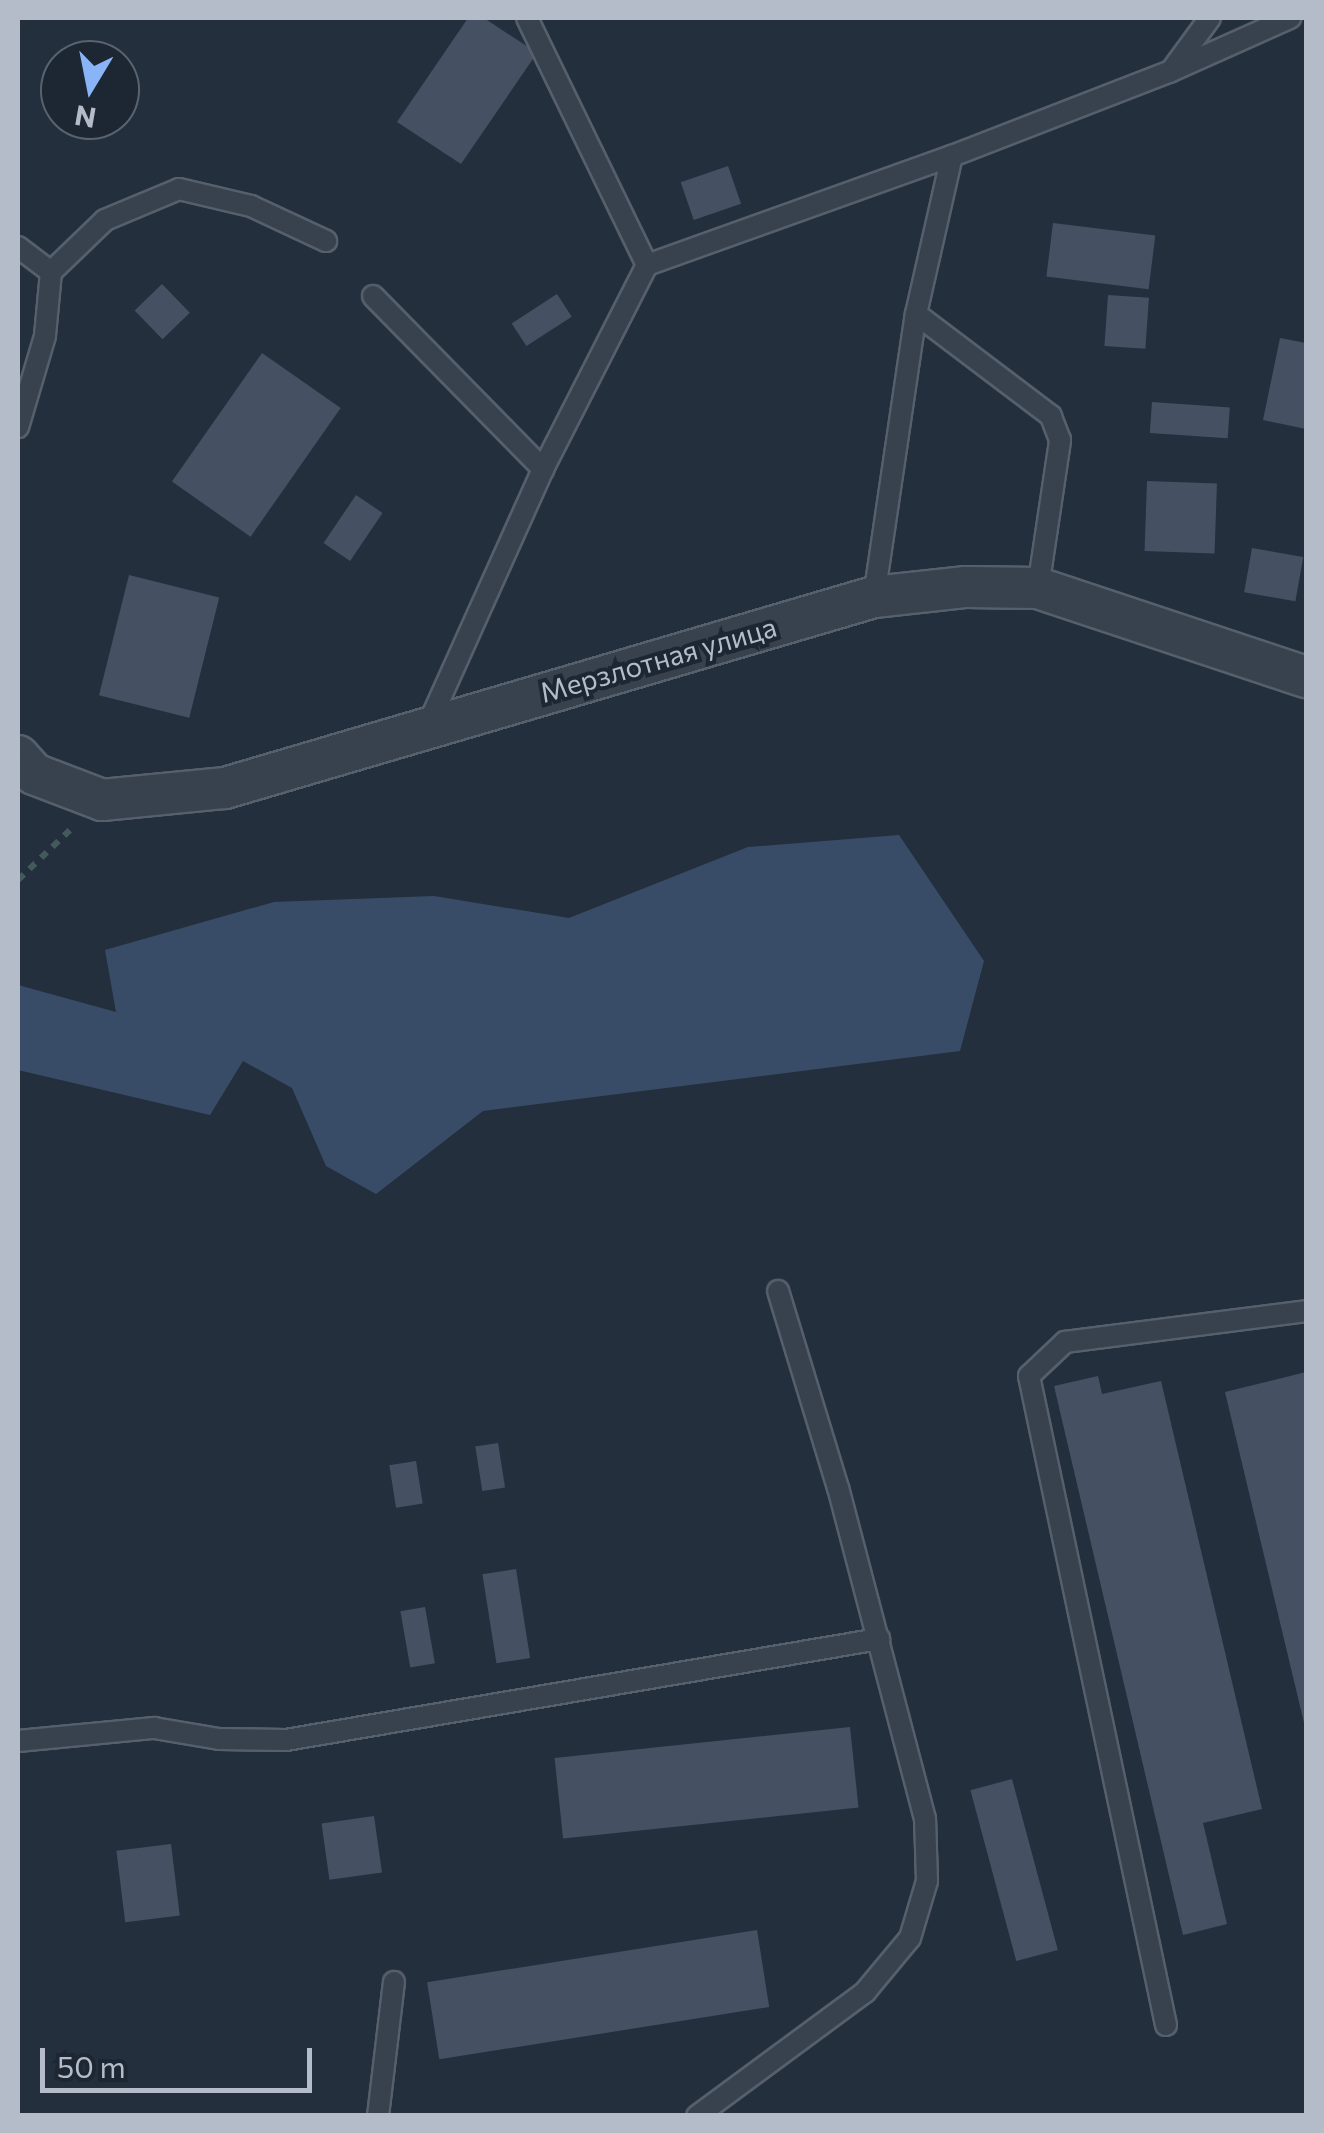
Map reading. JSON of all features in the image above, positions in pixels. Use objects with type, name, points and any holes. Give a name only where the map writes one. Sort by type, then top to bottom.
[{"type":"street","name":"Мерзлотная улица","points":[[18,756],[34,774],[102,800],[225,788],[428,725],[874,597],[966,587],[1038,588],[1306,677]]},
{"type":"lane","points":[[527,18],[646,265]]},
{"type":"lane","points":[[1170,72],[1210,18]]},
{"type":"lane","points":[[428,725],[543,470],[646,265],[952,156],[1170,72],[1290,18]]},
{"type":"lane","points":[[874,597],[916,314],[952,156]]},
{"type":"lane","points":[[18,427],[44,336],[51,272],[106,220],[179,189],[251,206],[326,241]]},
{"type":"lane","points":[[18,246],[51,272]]},
{"type":"lane","points":[[373,296],[543,470]]},
{"type":"lane","points":[[916,314],[1051,416],[1059,452],[1038,588]]},
{"type":"lane","points":[[697,2116],[864,1992],[910,1938],[927,1881],[925,1819],[879,1639],[778,1292]]},
{"type":"lane","points":[[1166,2025],[1029,1376],[1065,1342],[1306,1311]]},
{"type":"lane","points":[[18,1741],[154,1728],[218,1739],[286,1740],[879,1639]]},
{"type":"lane","points":[[378,2116],[394,1982]]},
{"type":"path","points":[[18,880],[102,800]]},
{"type":"water","points":[[899,835],[984,961],[960,1051],[483,1111],[376,1194],[326,1166],[292,1088],[243,1061],[210,1115],[18,1070],[18,985],[116,1012],[105,950],[274,902],[434,896],[569,918],[748,847]]},
{"type":"building","points":[[468,18],[484,18],[537,53],[461,164],[397,122]]},
{"type":"building","points":[[728,166],[741,204],[694,220],[681,182]]},
{"type":"building","points":[[1053,223],[1155,236],[1149,289],[1046,277]]},
{"type":"building","points":[[162,284],[190,313],[162,339],[135,310]]},
{"type":"building","points":[[557,294],[572,317],[526,346],[512,323]]},
{"type":"building","points":[[1108,295],[1149,298],[1145,349],[1104,346]]},
{"type":"building","points":[[1280,338],[1306,343],[1306,429],[1263,420]]},
{"type":"building","points":[[262,353],[341,408],[251,537],[172,482]]},
{"type":"building","points":[[1152,402],[1230,407],[1228,438],[1150,433]]},
{"type":"building","points":[[1147,481],[1217,483],[1215,553],[1145,551]]},
{"type":"building","points":[[356,495],[383,513],[350,561],[324,543]]},
{"type":"building","points":[[1252,548],[1303,557],[1295,601],[1244,592]]},
{"type":"building","points":[[129,575],[219,597],[189,718],[99,695]]},
{"type":"building","points":[[1306,1372],[1306,1727],[1305,1727],[1225,1392]]},
{"type":"building","points":[[1098,1376],[1102,1394],[1161,1381],[1262,1809],[1203,1823],[1227,1924],[1183,1935],[1054,1386]]},
{"type":"building","points":[[498,1443],[505,1487],[482,1491],[475,1447]]},
{"type":"building","points":[[416,1461],[423,1503],[396,1508],[389,1465]]},
{"type":"building","points":[[516,1569],[530,1658],[496,1663],[482,1574]]},
{"type":"building","points":[[425,1607],[435,1663],[410,1667],[400,1611]]},
{"type":"building","points":[[850,1727],[858,1808],[563,1839],[555,1758]]},
{"type":"building","points":[[1012,1779],[1058,1950],[1016,1961],[970,1790]]},
{"type":"building","points":[[374,1816],[382,1872],[329,1880],[322,1823]]},
{"type":"building","points":[[171,1844],[180,1915],[125,1922],[116,1851]]},
{"type":"building","points":[[757,1930],[769,2007],[439,2059],[427,1982]]}]
